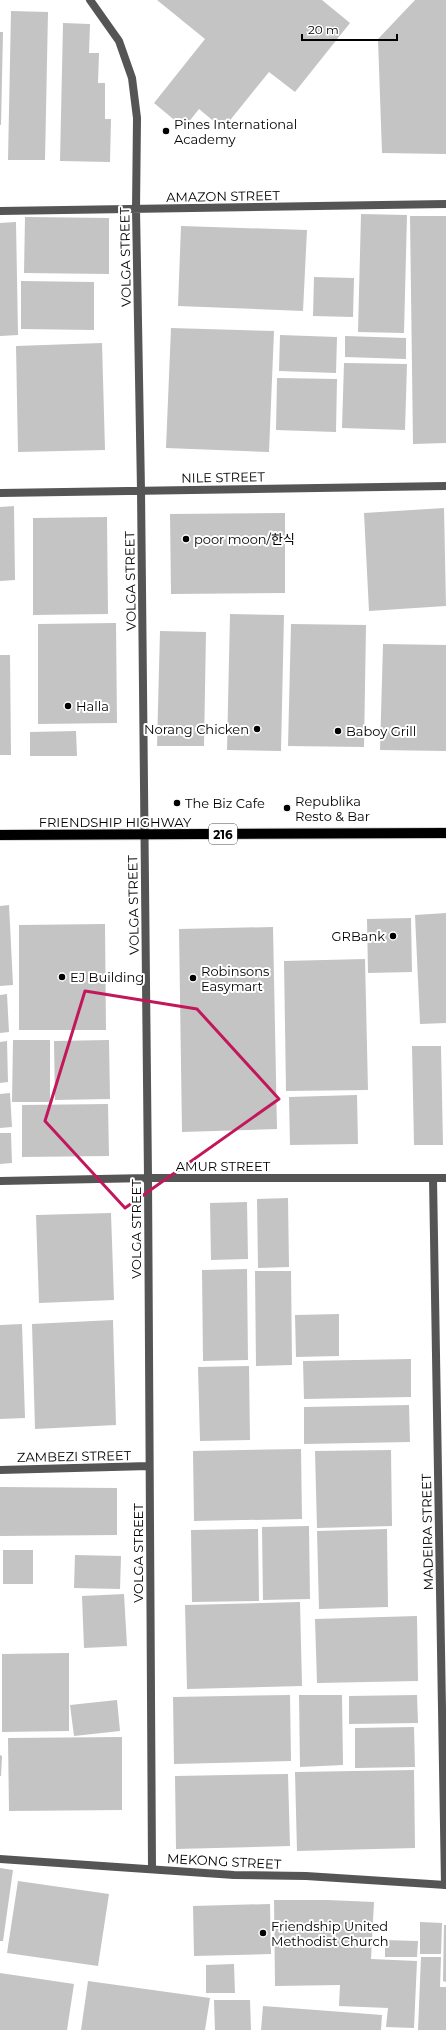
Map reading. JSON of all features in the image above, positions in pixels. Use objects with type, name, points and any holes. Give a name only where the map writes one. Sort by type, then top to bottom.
[{"type":"main road","name":"FRIENDSHIP HIGHWAY","points":[[0,835],[446,833]]},
{"type":"street","name":"VOLGA STREET","points":[[90,0],[119,41],[132,78],[137,118],[136,209],[141,490],[148,1178],[152,1869]]},
{"type":"street","name":"AMAZON STREET","points":[[0,212],[446,204]]},
{"type":"street","name":"NILE STREET","points":[[0,493],[446,486]]},
{"type":"street","name":"AMUR STREET","points":[[0,1182],[148,1178],[446,1178]]},
{"type":"street","name":"MADEIRA STREET","points":[[433,1178],[446,1885]]},
{"type":"street","name":"ZAMBEZI STREET","points":[[0,1470],[149,1466]]},
{"type":"street","name":"MEKONG STREET","points":[[0,1859],[446,1885]]},
{"type":"highlighted area","points":[[85,991],[197,1009],[279,1099],[125,1208],[45,1121]]},
{"type":"building","points":[[157,0],[322,0],[350,23],[295,92],[269,72],[223,129],[199,109],[184,128],[154,103],[205,39]]},
{"type":"building","points":[[415,0],[446,0],[446,154],[382,153],[378,39]]},
{"type":"building","points":[[11,11],[48,12],[45,160],[8,160]]},
{"type":"building","points":[[63,23],[90,24],[89,53],[99,53],[98,83],[105,83],[105,119],[111,119],[110,162],[60,161]]},
{"type":"building","points":[[0,32],[3,32],[1,125],[0,125]]},
{"type":"building","points":[[361,214],[407,215],[404,333],[358,332]]},
{"type":"building","points":[[410,216],[446,216],[446,443],[413,444]]},
{"type":"building","points":[[25,217],[109,218],[109,274],[24,273]]},
{"type":"building","points":[[16,222],[18,335],[0,336],[0,223]]},
{"type":"building","points":[[181,226],[307,230],[303,311],[178,306]]},
{"type":"building","points":[[314,277],[354,278],[353,317],[313,316]]},
{"type":"building","points":[[21,281],[94,282],[94,330],[21,329]]},
{"type":"building","points":[[171,328],[274,331],[269,452],[166,448]]},
{"type":"building","points":[[280,335],[337,337],[336,373],[279,371]]},
{"type":"building","points":[[345,336],[406,338],[406,359],[345,357]]},
{"type":"building","points":[[102,343],[105,450],[18,452],[16,346]]},
{"type":"building","points":[[344,363],[407,364],[405,430],[342,428]]},
{"type":"building","points":[[277,378],[337,379],[336,432],[276,430]]},
{"type":"building","points":[[14,506],[15,580],[0,581],[0,507]]},
{"type":"building","points":[[444,508],[446,606],[369,611],[364,513]]},
{"type":"building","points":[[285,513],[285,593],[171,594],[170,514]]},
{"type":"building","points":[[107,517],[108,614],[33,615],[33,518]]},
{"type":"building","points":[[230,614],[284,615],[281,751],[227,750]]},
{"type":"building","points":[[116,623],[117,723],[38,724],[38,624]]},
{"type":"building","points":[[291,624],[366,625],[364,747],[288,746]]},
{"type":"building","points":[[160,631],[206,632],[204,746],[157,746]]},
{"type":"building","points":[[383,644],[446,645],[446,751],[380,750]]},
{"type":"building","points":[[0,655],[10,655],[11,755],[0,755]]},
{"type":"building","points":[[76,731],[77,756],[30,756],[30,732]]},
{"type":"building","points":[[9,905],[13,985],[0,986],[0,906]]},
{"type":"building","points":[[446,913],[446,1023],[420,1024],[415,915]]},
{"type":"building","points":[[411,918],[412,972],[368,973],[367,919]]},
{"type":"building","name":"EJ Building","points":[[105,924],[106,1030],[19,1030],[19,925]]},
{"type":"building","points":[[273,927],[277,1129],[182,1132],[179,929]]},
{"type":"building","points":[[365,959],[368,1090],[286,1091],[284,961]]},
{"type":"building","points":[[7,994],[9,1032],[0,1033],[0,995]]},
{"type":"building","points":[[13,1040],[50,1040],[50,1102],[12,1102]]},
{"type":"building","points":[[109,1040],[110,1099],[55,1100],[54,1041]]},
{"type":"building","points":[[7,1041],[8,1082],[0,1083],[0,1042]]},
{"type":"building","points":[[412,1046],[441,1046],[443,1145],[414,1145]]},
{"type":"building","points":[[10,1093],[12,1127],[0,1128],[0,1094]]},
{"type":"building","points":[[357,1095],[358,1144],[290,1145],[289,1097]]},
{"type":"building","points":[[108,1104],[109,1156],[22,1157],[22,1105]]},
{"type":"building","points":[[0,1133],[11,1133],[12,1163],[0,1164]]},
{"type":"building","points":[[288,1198],[289,1267],[258,1268],[257,1199]]},
{"type":"building","points":[[247,1202],[248,1259],[211,1260],[210,1203]]},
{"type":"building","points":[[111,1213],[114,1300],[39,1303],[36,1215]]},
{"type":"building","points":[[247,1269],[248,1360],[203,1361],[202,1270]]},
{"type":"building","points":[[255,1271],[291,1271],[292,1365],[256,1366]]},
{"type":"building","points":[[339,1314],[339,1356],[296,1357],[295,1315]]},
{"type":"building","points":[[113,1320],[116,1425],[35,1429],[32,1324]]},
{"type":"building","points":[[22,1324],[25,1418],[0,1419],[0,1325]]},
{"type":"building","points":[[411,1359],[411,1397],[304,1399],[303,1361]]},
{"type":"building","points":[[249,1366],[250,1440],[200,1441],[198,1367]]},
{"type":"building","points":[[409,1405],[410,1442],[304,1444],[304,1407]]},
{"type":"building","points":[[301,1449],[302,1519],[194,1521],[193,1451]]},
{"type":"building","points":[[391,1450],[392,1526],[317,1528],[315,1451]]},
{"type":"building","points":[[0,1487],[117,1488],[117,1535],[0,1536]]},
{"type":"building","points":[[309,1526],[310,1599],[263,1600],[262,1527]]},
{"type":"building","points":[[258,1529],[259,1601],[192,1602],[191,1530]]},
{"type":"building","points":[[387,1529],[388,1607],[319,1609],[317,1531]]},
{"type":"building","points":[[3,1550],[33,1550],[33,1584],[3,1584]]},
{"type":"building","points":[[75,1555],[121,1556],[120,1589],[74,1588]]},
{"type":"building","points":[[124,1594],[127,1646],[84,1648],[82,1596]]},
{"type":"building","points":[[300,1602],[302,1686],[187,1689],[185,1605]]},
{"type":"building","points":[[417,1616],[418,1681],[317,1683],[315,1619]]},
{"type":"building","points":[[69,1653],[69,1731],[2,1732],[2,1654]]},
{"type":"building","points":[[290,1695],[291,1761],[174,1764],[173,1697]]},
{"type":"building","points":[[299,1695],[342,1695],[343,1765],[300,1767]]},
{"type":"building","points":[[417,1695],[418,1723],[349,1724],[349,1696]]},
{"type":"building","points":[[117,1700],[120,1731],[74,1736],[70,1705]]},
{"type":"building","points":[[414,1727],[415,1767],[355,1768],[355,1728]]},
{"type":"building","points":[[122,1737],[122,1810],[9,1811],[8,1738]]},
{"type":"building","points":[[0,1755],[2,1756],[1,1776],[0,1776]]},
{"type":"building","points":[[414,1770],[415,1848],[297,1851],[295,1772]]},
{"type":"building","points":[[288,1774],[290,1846],[176,1849],[175,1776]]},
{"type":"building","points":[[0,1868],[13,1870],[3,1941],[0,1941]]},
{"type":"building","points":[[18,1881],[109,1894],[98,1966],[7,1953]]},
{"type":"building","points":[[274,1900],[374,1902],[371,1959],[417,1961],[414,2028],[386,2027],[388,2008],[339,2006],[340,1985],[275,1986]]},
{"type":"building","points":[[270,1904],[271,1954],[194,1956],[193,1906]]},
{"type":"building","points":[[420,1922],[442,1923],[441,1954],[420,1954]]},
{"type":"building","points":[[444,1925],[446,1925],[446,1982],[443,1981]]},
{"type":"building","points":[[385,1940],[418,1941],[417,1957],[385,1957]]},
{"type":"building","points":[[421,1957],[441,1957],[440,1987],[446,1987],[446,2030],[418,2030]]},
{"type":"building","points":[[234,1964],[235,1993],[206,1993],[206,1965]]},
{"type":"building","points":[[0,1973],[74,1984],[67,2030],[0,2030]]},
{"type":"building","points":[[88,1981],[210,1998],[205,2030],[81,2030]]},
{"type":"building","points":[[214,2000],[250,2000],[251,2030],[215,2030]]},
{"type":"building","points":[[263,2006],[382,2015],[381,2030],[261,2030]]},
{"type":"place","name":"Pines International Academy","points":[[166,131]]},
{"type":"place","name":"poor moon/한식","points":[[186,539]]},
{"type":"place","name":"Halla","points":[[68,706]]},
{"type":"place","name":"Norang Chicken","points":[[257,729]]},
{"type":"place","name":"Baboy Grill","points":[[338,731]]},
{"type":"place","name":"The Biz Cafe","points":[[177,803]]},
{"type":"place","name":"Republika Resto & Bar","points":[[287,808]]},
{"type":"place","name":"GRBank","points":[[393,936]]},
{"type":"place","name":"EJ Building","points":[[62,977]]},
{"type":"place","name":"Robinsons Easymart","points":[[193,978]]},
{"type":"place","name":"Friendship United Methodist Church","points":[[263,1933]]}]
